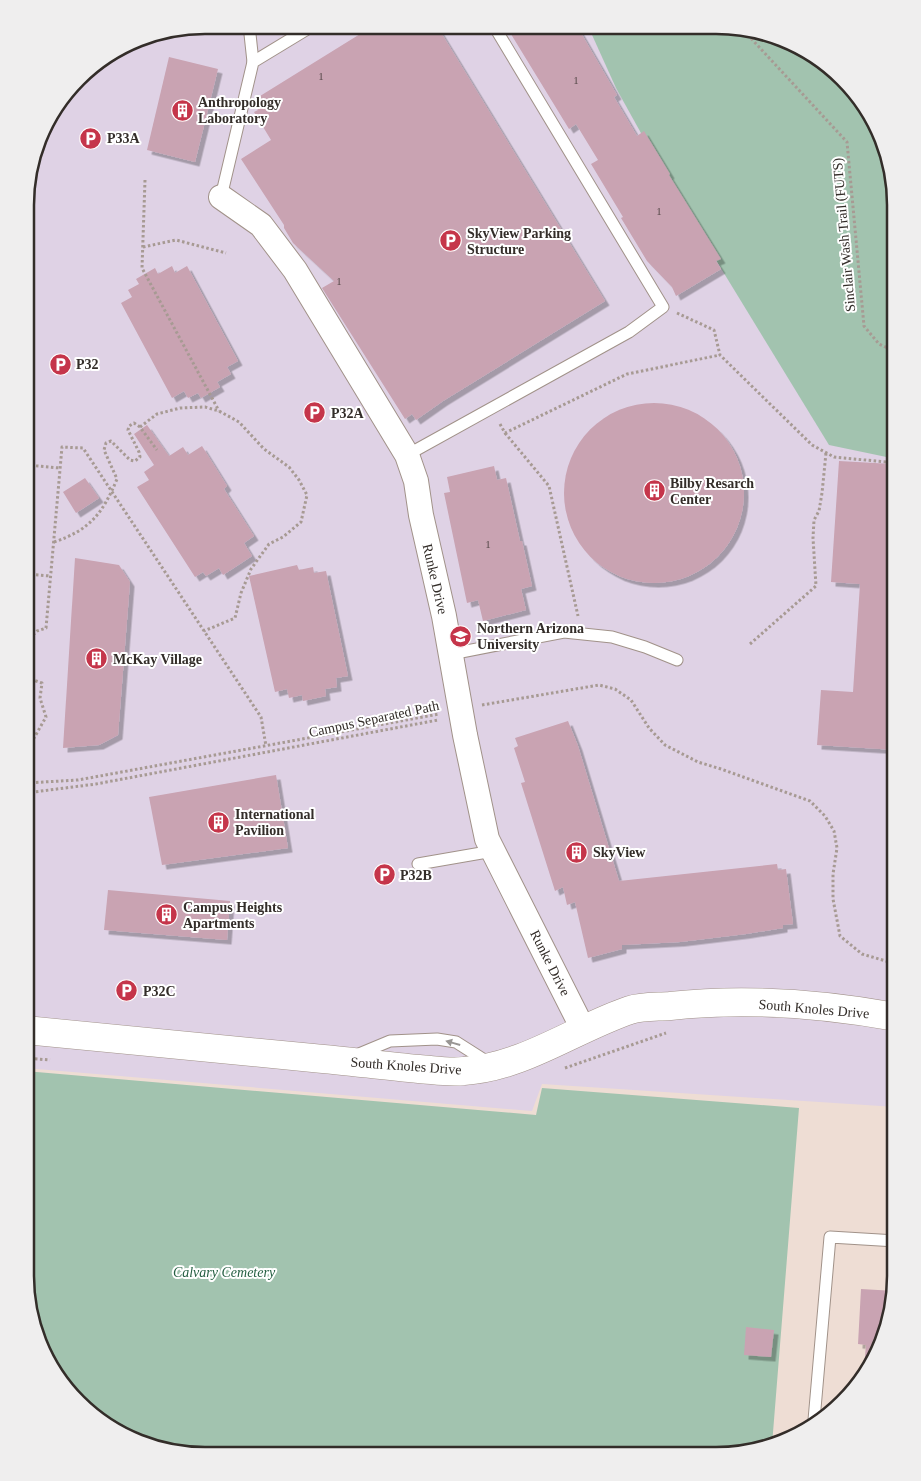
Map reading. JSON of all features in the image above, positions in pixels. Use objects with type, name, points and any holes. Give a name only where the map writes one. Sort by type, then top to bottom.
[{"type":"street","name":"Runke Drive","points":[[221,197],[260,224],[295,270],[407,455],[416,481],[421,515],[444,616],[465,735],[487,839],[582,1029]]},
{"type":"street","name":"South Knoles Drive","points":[[34,1031],[448,1072],[495,1066],[550,1046],[582,1029],[632,1009],[699,1002],[790,1004],[887,1015]]},
{"type":"lane","points":[[221,197],[253,62],[250,34]]},
{"type":"lane","points":[[253,62],[299,34]]},
{"type":"lane","points":[[407,455],[629,332],[663,307],[499,34]]},
{"type":"lane","points":[[451,654],[564,632],[612,637],[645,647],[677,660]]},
{"type":"lane","points":[[418,864],[493,851]]},
{"type":"lane","points":[[814,1416],[830,1237],[887,1240]]},
{"type":"path","name":"Sinclair Wash Trail (FUTS)","points":[[749,37],[847,142],[864,326],[878,344],[887,348]]},
{"type":"path","points":[[145,180],[142,268],[219,411]]},
{"type":"path","points":[[143,247],[176,240],[226,253]]},
{"type":"path","points":[[663,307],[714,330],[720,355],[812,445],[834,457],[887,462]]},
{"type":"path","points":[[505,433],[627,374],[720,355]]},
{"type":"path","points":[[140,427],[158,414],[180,408],[205,407],[219,411],[239,422],[264,449],[289,466],[307,495],[301,522],[283,537],[269,544],[251,569],[240,593],[235,618],[204,630]]},
{"type":"path","points":[[492,408],[505,433],[549,486],[582,634]]},
{"type":"path","points":[[54,542],[95,519],[104,508],[118,479],[104,450],[106,443],[111,440],[130,460],[140,457],[128,430],[129,426],[134,423],[140,427],[157,450]]},
{"type":"path","points":[[34,634],[46,628],[62,447],[83,448],[261,717],[266,746]]},
{"type":"path","points":[[750,644],[816,586],[813,538],[814,520],[819,511],[826,453]]},
{"type":"path","points":[[34,466],[60,468]]},
{"type":"path","points":[[34,575],[50,576]]},
{"type":"path","points":[[34,680],[42,684],[40,698],[46,717],[34,738]]},
{"type":"path","name":"Campus Separated Path","points":[[34,792],[96,784],[438,720],[462,710],[489,703],[599,684],[615,688],[631,700],[649,728],[665,745],[698,762],[721,768],[810,801],[826,816],[834,831],[837,848],[833,874],[833,900],[840,936],[862,954],[887,961]]},
{"type":"path","points":[[34,783],[78,780],[462,710]]},
{"type":"shaded area","name":"Northern Arizona University","points":[[204,34],[739,35],[782,47],[820,69],[852,101],[874,139],[884,171],[887,193],[887,1106],[542,1084],[532,1111],[34,1069],[35,182],[47,139],[57,119],[76,92],[92,76],[119,57],[150,43],[182,35]]},
{"type":"green space","points":[[592,34],[739,35],[782,47],[802,57],[820,69],[852,101],[874,139],[884,171],[887,193],[887,457],[829,445],[667,180],[616,88]]},
{"type":"green space","name":"Calvary Cemetery","points":[[34,1072],[536,1115],[542,1088],[799,1108],[773,1437],[750,1444],[728,1447],[182,1446],[139,1434],[119,1424],[84,1397],[57,1362],[47,1342],[37,1310],[34,1277]]},
{"type":"building","name":"SkyView Parking Structure","points":[[360,34],[442,34],[605,301],[443,401],[416,420],[412,414],[405,419],[322,288],[334,281],[293,243],[284,225],[241,159],[271,140],[254,112],[258,110],[252,101]]},
{"type":"building","points":[[511,34],[582,34],[617,95],[614,97],[637,136],[644,131],[721,259],[716,261],[721,269],[676,296],[672,287],[647,261],[621,218],[623,217],[591,164],[598,160],[576,124],[569,129]]},
{"type":"building","name":"Anthropology Laboratory","points":[[169,57],[218,69],[195,162],[147,150]]},
{"type":"building","points":[[172,266],[175,273],[187,266],[238,361],[227,367],[231,374],[217,382],[220,387],[201,398],[198,393],[188,398],[184,391],[172,398],[121,303],[132,297],[128,290],[139,284],[136,279],[155,268],[158,274]]},
{"type":"building","name":"Bilby Resarch Center","points":[[654,403],[672,405],[688,410],[704,418],[718,429],[729,443],[737,459],[742,475],[744,493],[742,511],[737,527],[729,543],[718,557],[704,568],[688,576],[672,581],[654,583],[636,581],[620,576],[604,568],[590,557],[579,543],[571,527],[566,511],[564,493],[566,475],[571,459],[579,443],[590,429],[604,418],[620,410],[636,405]]},
{"type":"building","points":[[147,425],[169,456],[183,447],[188,455],[202,446],[227,486],[224,489],[254,536],[244,543],[252,556],[223,575],[219,568],[206,576],[203,572],[195,577],[137,487],[149,480],[144,472],[154,465],[134,434]]},
{"type":"building","points":[[839,461],[887,464],[887,749],[817,745],[821,690],[853,692],[860,584],[831,582]]},
{"type":"building","points":[[494,466],[497,480],[506,478],[532,586],[521,589],[526,610],[483,621],[478,600],[467,603],[444,493],[450,492],[447,477]]},
{"type":"building","points":[[85,478],[99,498],[76,513],[63,492]]},
{"type":"building","name":"McKay Village","points":[[75,558],[119,565],[130,582],[118,735],[99,745],[63,748]]},
{"type":"building","points":[[297,565],[299,570],[313,567],[314,573],[326,571],[348,676],[336,678],[337,687],[325,689],[326,696],[303,701],[302,695],[289,698],[287,689],[275,692],[249,576]]},
{"type":"building","name":"SkyView","points":[[568,721],[578,746],[619,881],[777,864],[778,870],[786,869],[793,924],[783,925],[783,928],[746,934],[680,942],[622,945],[622,949],[588,958],[575,902],[567,905],[563,887],[555,891],[521,783],[525,782],[514,748],[518,746],[515,738]]},
{"type":"building","name":"International Pavilion","points":[[276,775],[288,848],[162,865],[149,797]]},
{"type":"building","name":"Campus Heights Apartments","points":[[108,890],[230,901],[227,940],[104,930]]},
{"type":"building","points":[[861,1289],[887,1291],[881,1321],[874,1342],[865,1361],[866,1345],[858,1344]]},
{"type":"building","points":[[746,1327],[774,1330],[771,1357],[744,1355]]},
{"type":"place","name":"Anthropology Laboratory","points":[[182,110]]},
{"type":"place","name":"P33A","points":[[91,138]]},
{"type":"place","name":"SkyView Parking Structure","points":[[451,241]]},
{"type":"place","name":"P32","points":[[60,364]]},
{"type":"place","name":"P32A","points":[[315,413]]},
{"type":"place","name":"Bilby Resarch Center","points":[[654,491]]},
{"type":"place","name":"Northern Arizona University","points":[[461,636]]},
{"type":"place","name":"McKay Village","points":[[97,659]]},
{"type":"place","name":"International Pavilion","points":[[219,822]]},
{"type":"place","name":"SkyView","points":[[577,852]]},
{"type":"place","name":"P32B","points":[[384,875]]},
{"type":"place","name":"Campus Heights Apartments","points":[[167,915]]},
{"type":"place","name":"P32C","points":[[127,991]]}]
